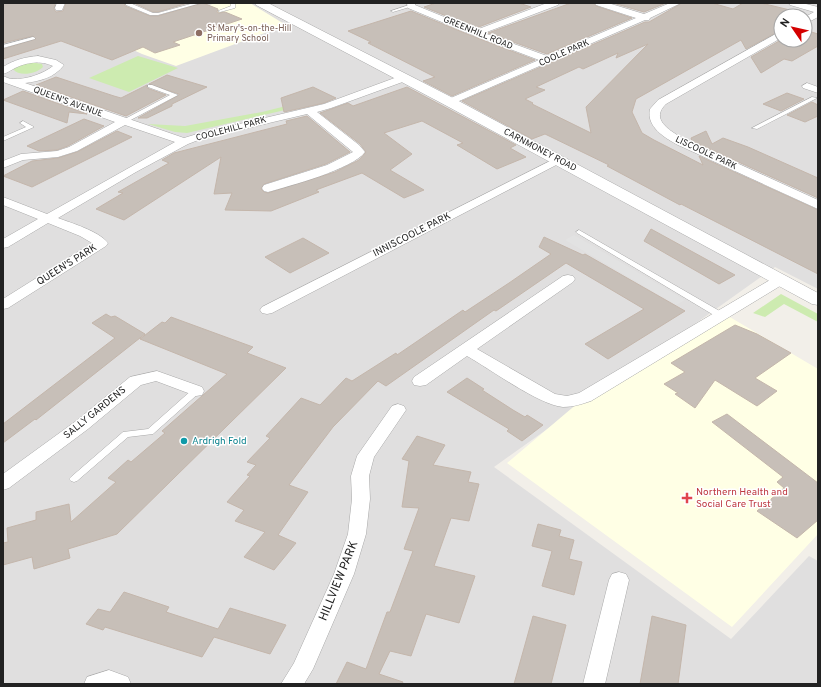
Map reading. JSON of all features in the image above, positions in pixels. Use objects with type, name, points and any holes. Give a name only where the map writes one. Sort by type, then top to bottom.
[{"type":"street","name":"CARNMONEY ROAD","points":[[260,3],[450,102],[818,300]]},
{"type":"street","points":[[476,33],[555,3]]},
{"type":"street","points":[[599,3],[646,18]]},
{"type":"street","name":"COOLE PARK","points":[[450,102],[646,18],[677,3]]},
{"type":"street","points":[[792,3],[818,10]]},
{"type":"street","name":"GREENHILL ROAD","points":[[411,4],[476,33],[548,60]]},
{"type":"street","name":"LISCOOLE PARK","points":[[773,39],[662,102],[655,109],[654,116],[658,125],[666,134],[818,205]]},
{"type":"street","name":"QUEEN'S AVENUE","points":[[3,71],[12,64],[28,60],[50,60],[60,65],[56,70],[46,75],[8,80]]},
{"type":"street","name":"COOLEHILL PARK","points":[[48,218],[184,142],[343,101],[404,78]]},
{"type":"street","name":"QUEEN'S AVENUE","points":[[8,80],[184,142]]},
{"type":"street","points":[[807,86],[817,95]]},
{"type":"street","points":[[268,188],[342,163],[356,156],[359,152],[308,110]]},
{"type":"street","name":"QUEEN'S AVENUE","points":[[3,165],[21,157],[58,154],[73,149],[124,122]]},
{"type":"street","name":"INNISCOOLE PARK","points":[[266,310],[558,160]]},
{"type":"street","name":"QUEEN'S PARK","points":[[3,201],[85,233],[101,243],[3,305]]},
{"type":"street","points":[[3,244],[48,218]]},
{"type":"street","points":[[420,380],[568,279]]},
{"type":"street","points":[[467,349],[549,398],[558,401],[572,402],[585,397],[780,280]]},
{"type":"street","name":"SALLY GARDENS","points":[[3,484],[82,425],[136,381],[157,376],[196,391]]},
{"type":"street","name":"HILLVIEW PARK","points":[[292,684],[302,669],[341,580],[357,534],[361,499],[360,476],[366,456],[398,410]]},
{"type":"street","points":[[594,684],[619,580]]},
{"type":"street","points":[[95,684],[109,680],[120,684]]},
{"type":"lane","points":[[131,3],[128,4],[152,14],[158,14],[199,3]]},
{"type":"lane","points":[[220,11],[232,7],[233,3]]},
{"type":"lane","points":[[393,11],[411,4]]},
{"type":"lane","points":[[3,47],[33,38]]},
{"type":"lane","name":"QUEEN'S AVENUE","points":[[124,122],[175,95],[150,86]]},
{"type":"lane","points":[[755,128],[817,95]]},
{"type":"lane","points":[[3,139],[31,127],[23,123]]},
{"type":"lane","points":[[579,232],[720,315]]},
{"type":"lane","points":[[74,479],[126,434],[150,432],[196,391]]},
{"type":"shaded area","points":[[3,3],[818,3],[818,289],[775,267],[494,467],[731,639],[809,556],[818,561],[818,684],[3,684]]},
{"type":"shaded area","name":"St Mary's-on-the-Hill Primary School","points":[[215,3],[250,3],[286,25],[176,66],[142,54],[112,40]]},
{"type":"shaded area","points":[[574,235],[685,300],[676,305],[565,240]]},
{"type":"shaded area","name":"Northern Health and Social Care Trust","points":[[723,313],[818,369],[818,534],[732,627],[507,463],[585,397]]},
{"type":"green space","points":[[138,56],[178,68],[129,92],[89,78]]},
{"type":"green space","points":[[30,62],[42,64],[43,67],[28,74],[19,73],[13,69],[14,67]]},
{"type":"green space","points":[[298,103],[302,106],[187,133],[175,132],[148,124],[185,126],[262,112]]},
{"type":"green space","points":[[781,294],[818,314],[818,322],[784,304],[765,317],[753,313]]},
{"type":"building","points":[[3,3],[55,3],[54,9],[56,12],[63,11],[66,3],[124,3],[125,6],[150,16],[158,16],[203,3],[218,9],[217,12],[219,13],[225,12],[242,19],[173,42],[180,45],[155,53],[143,47],[112,60],[61,41],[3,59],[3,49],[36,39],[33,36],[3,43]]},
{"type":"building","points":[[134,3],[188,3],[158,12],[153,12]]},
{"type":"building","points":[[436,3],[519,3],[531,7],[476,28],[424,7]]},
{"type":"building","points":[[571,3],[594,3],[596,6],[632,18],[547,54],[488,33]]},
{"type":"building","points":[[613,3],[666,3],[644,12]]},
{"type":"building","points":[[682,3],[712,3],[733,9],[743,3],[761,3],[782,8],[773,8],[773,34],[746,49],[741,40],[636,99],[632,112],[642,133],[654,140],[703,165],[699,156],[818,210],[818,274],[681,204],[680,205],[607,166],[609,165],[545,134],[532,139],[462,101],[645,22],[649,22]],"holes":[[[648,44],[586,107],[591,133],[532,104],[533,103],[525,99],[545,90],[536,87],[579,67],[583,69],[618,53],[616,58]]]},
{"type":"building","points":[[411,11],[535,60],[452,96],[423,81],[435,77],[368,43],[371,42],[348,31]]},
{"type":"building","points":[[813,32],[818,34],[818,46],[792,61],[784,59],[761,73],[751,57],[773,45],[773,48],[813,48]]},
{"type":"building","points":[[167,75],[207,87],[147,118],[138,118],[179,95],[149,84]]},
{"type":"building","points":[[56,77],[121,98],[147,85],[147,88],[166,95],[126,116],[36,85]]},
{"type":"building","points":[[313,87],[336,98],[324,103],[284,112],[281,98]]},
{"type":"building","points":[[407,87],[516,145],[510,148],[526,157],[497,169],[457,145],[463,143],[422,121],[384,133],[412,154],[390,170],[424,190],[404,198],[362,173],[316,190],[319,192],[271,211],[225,210],[232,193],[214,194],[221,157],[124,220],[96,209],[123,193],[118,192],[169,163],[162,160],[174,153],[287,124],[286,121],[307,116],[350,152],[326,164],[264,184],[261,189],[268,193],[335,172],[359,160],[366,152],[360,144],[320,113],[348,103],[353,106]]},
{"type":"building","points":[[23,91],[87,114],[69,112],[67,123],[3,100]]},
{"type":"building","points":[[787,93],[804,99],[781,111],[763,104]]},
{"type":"building","points":[[812,102],[818,105],[818,116],[805,122],[787,115]]},
{"type":"building","points":[[84,119],[104,126],[68,146],[57,150],[39,151],[27,146]]},
{"type":"building","points":[[117,131],[132,137],[32,187],[3,176],[32,161],[58,158],[77,152]]},
{"type":"building","points":[[706,131],[712,144],[723,138],[748,147],[818,178],[818,198],[692,141],[691,138]]},
{"type":"building","points":[[651,229],[735,275],[719,284],[644,241]]},
{"type":"building","points":[[544,237],[583,255],[585,254],[685,311],[608,359],[585,344],[644,309],[566,263],[496,311],[494,310],[386,386],[378,381],[333,427],[289,485],[308,492],[278,535],[296,543],[274,570],[244,557],[265,532],[235,521],[244,510],[227,502],[250,476],[247,475],[256,465],[247,462],[270,438],[266,436],[301,398],[320,405],[346,378],[352,381],[396,353],[397,355],[463,310],[465,312],[509,283],[551,254],[539,247]]},
{"type":"building","points":[[303,238],[329,253],[290,273],[265,257]]},
{"type":"building","points":[[106,314],[111,317],[115,316],[145,334],[36,420],[35,419],[3,443],[3,424],[115,338],[92,323]]},
{"type":"building","name":"Ardrigh Fold","points":[[171,317],[253,347],[247,353],[286,368],[117,534],[68,549],[70,558],[34,569],[32,557],[3,565],[3,543],[8,542],[7,528],[36,520],[36,512],[69,504],[71,522],[116,482],[108,478],[128,460],[131,462],[165,433],[162,431],[227,374],[140,339],[162,322],[165,323]]},
{"type":"building","points":[[735,325],[757,334],[791,353],[755,378],[777,391],[757,406],[715,380],[695,408],[675,394],[678,393],[664,384],[685,372],[671,363]]},
{"type":"building","points":[[467,378],[484,389],[482,390],[513,410],[525,417],[527,415],[543,425],[522,441],[507,431],[509,429],[447,392]]},
{"type":"building","points":[[727,414],[818,483],[818,520],[797,538],[757,511],[784,488],[777,482],[783,477],[712,422]]},
{"type":"building","points":[[417,436],[445,445],[433,465],[471,472],[468,482],[479,484],[469,521],[451,518],[434,566],[475,576],[459,623],[426,614],[411,656],[390,651],[379,674],[403,682],[402,684],[336,684],[347,662],[366,669],[387,612],[390,612],[413,551],[404,549],[419,508],[402,507],[409,461],[402,459]]},
{"type":"building","points":[[538,524],[561,530],[559,536],[574,540],[569,559],[582,562],[574,595],[542,586],[552,551],[532,546]]},
{"type":"building","points":[[124,592],[169,607],[166,612],[218,629],[230,608],[286,625],[270,654],[214,637],[202,657],[105,627],[103,630],[86,624],[98,609],[110,612]]},
{"type":"building","points":[[533,616],[566,625],[551,684],[514,684]]},
{"type":"building","points":[[652,616],[686,625],[678,684],[640,684]]},
{"type":"place","name":"St Mary's-on-the-Hill Primary School","points":[[199,33]]},
{"type":"place","name":"Ardrigh Fold","points":[[184,441]]},
{"type":"place","name":"Northern Health and Social Care Trust","points":[[687,498]]}]
